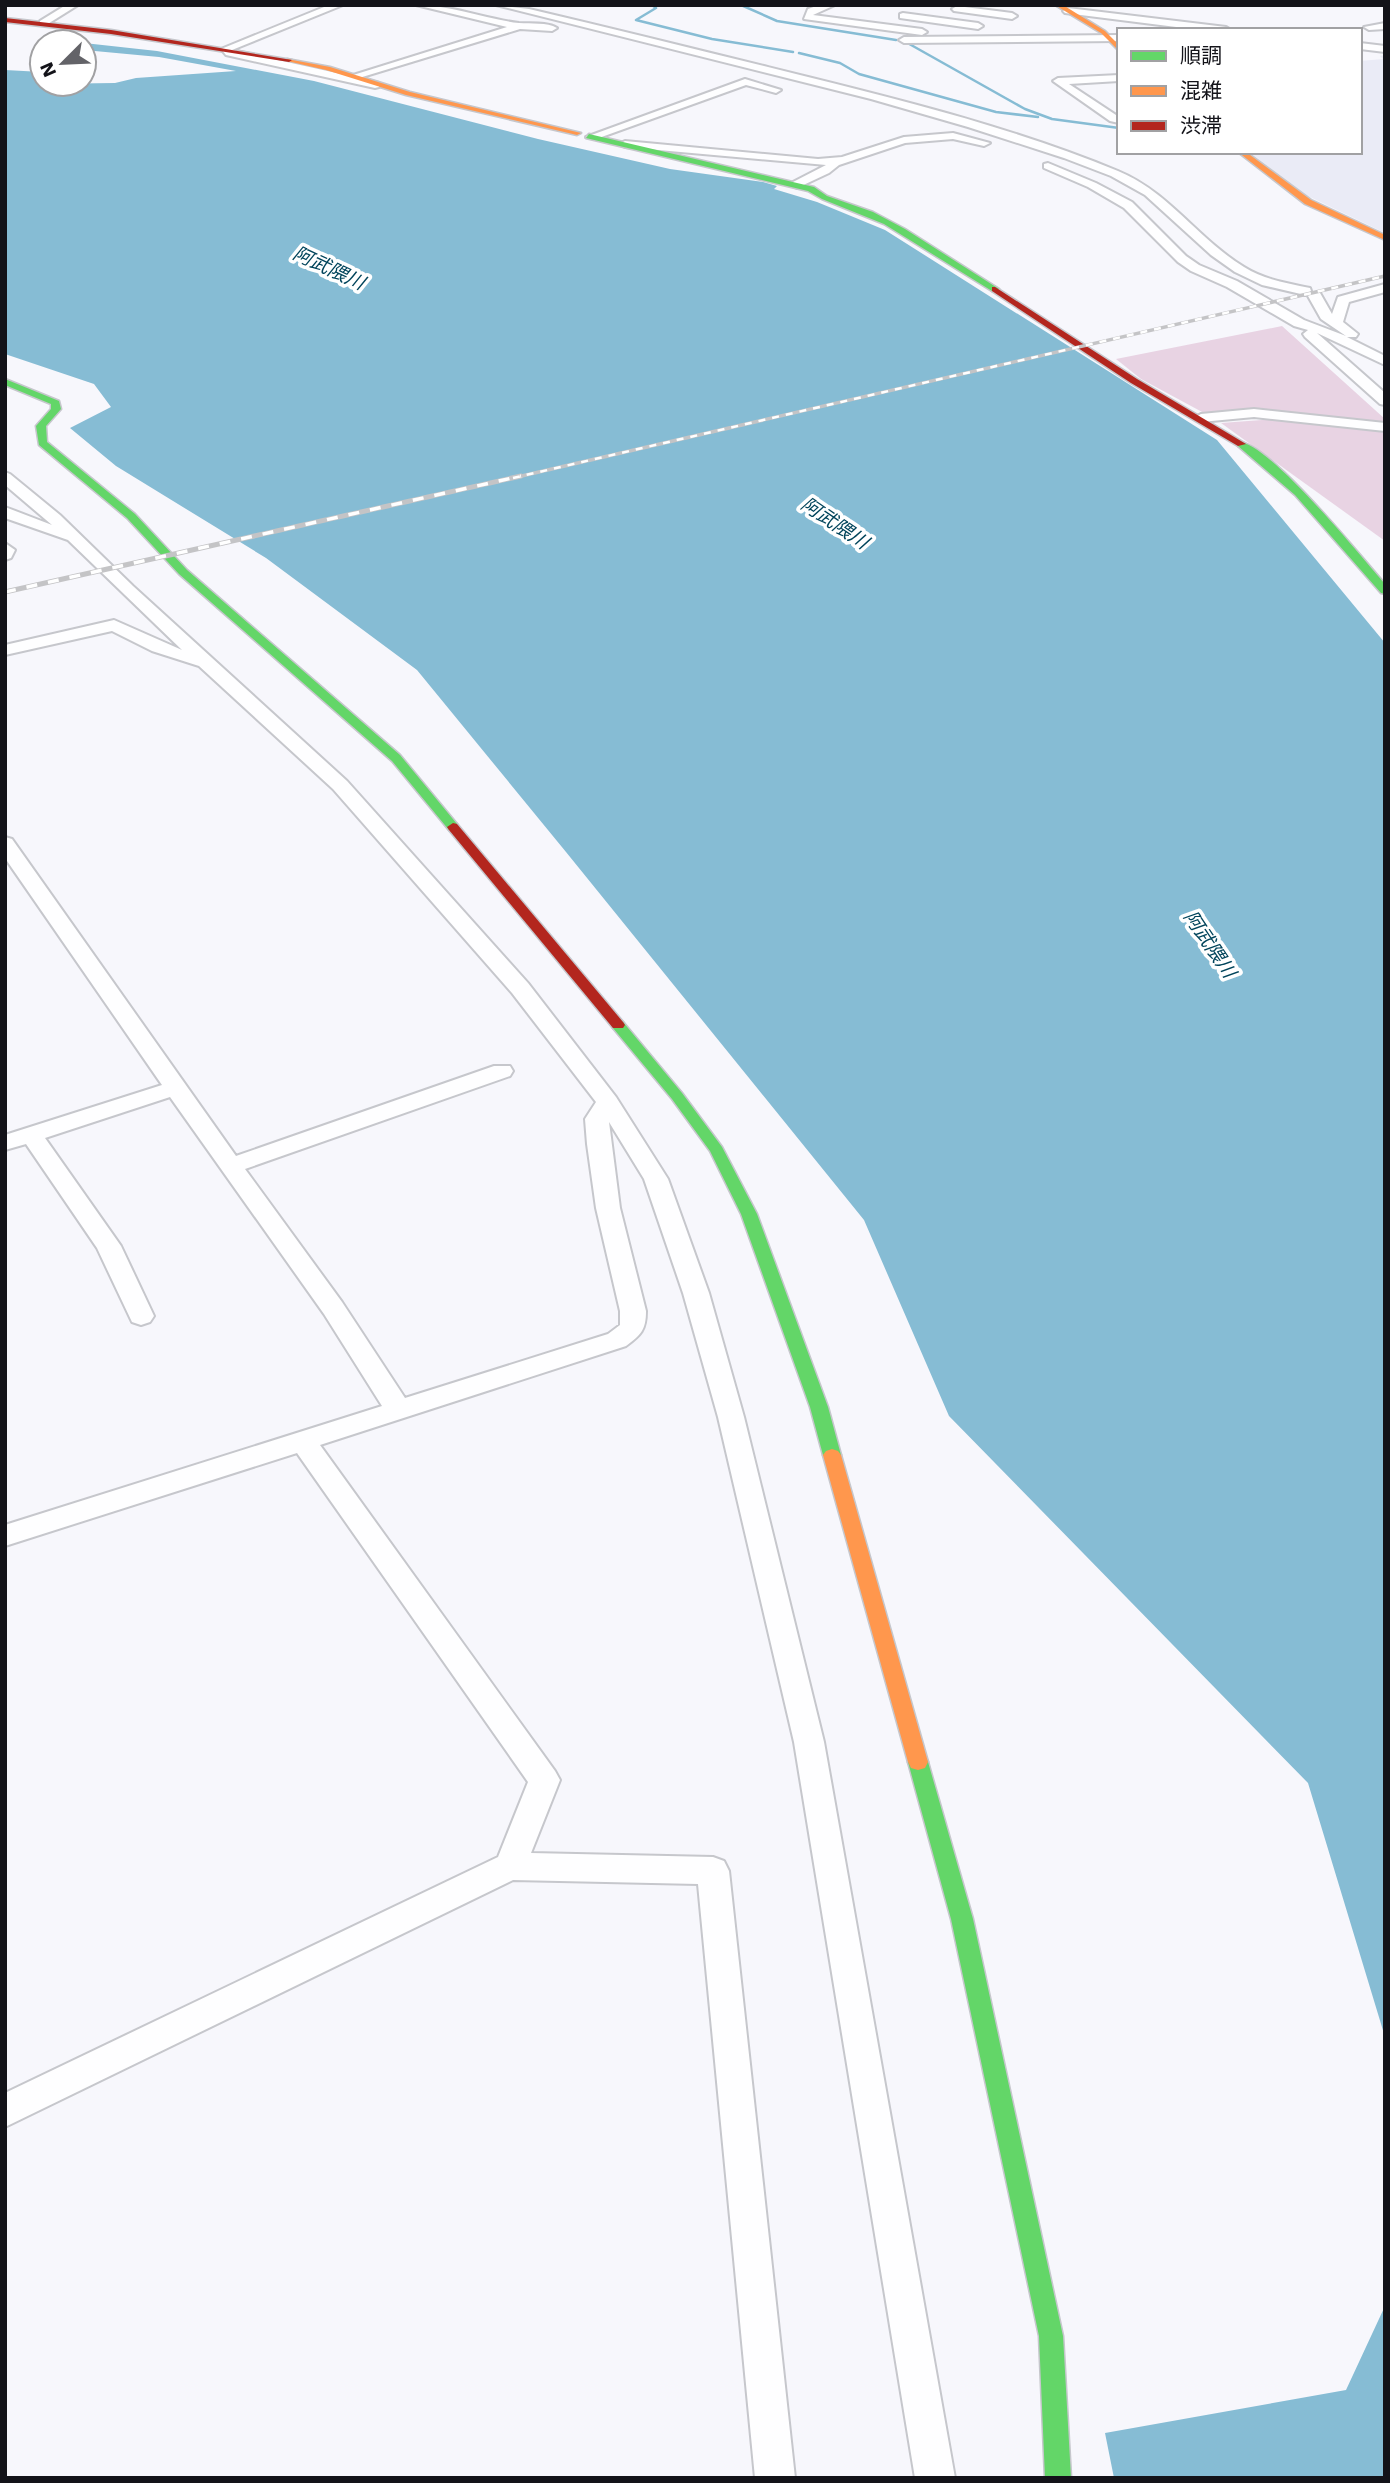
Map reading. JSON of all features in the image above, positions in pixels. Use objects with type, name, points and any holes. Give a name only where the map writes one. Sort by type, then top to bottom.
[{"type":"street","points":[[43,23],[74,5]]},
{"type":"street","points":[[226,49],[338,5]]},
{"type":"street","points":[[421,5],[519,26],[543,27],[690,51]]},
{"type":"street","points":[[501,5],[951,118],[1102,169],[1136,183],[1159,197],[1224,259],[1240,270],[1263,282],[1310,294],[1326,316],[1385,361]]},
{"type":"street","points":[[554,5],[650,34],[690,51]]},
{"type":"street","points":[[880,27],[917,5]]},
{"type":"street","points":[[1003,26],[1023,5]]},
{"type":"street","points":[[1044,5],[1211,28]]},
{"type":"street","points":[[832,6],[811,11],[807,17],[880,27],[901,35],[1116,42]]},
{"type":"street","points":[[950,8],[1012,16]]},
{"type":"street","points":[[1062,8],[1116,42]]},
{"type":"street","points":[[888,14],[999,29],[991,38]]},
{"type":"street","points":[[6,20],[43,23],[285,59],[355,76],[382,87]]},
{"type":"street","points":[[6,20],[205,48],[382,87],[811,189],[819,196],[867,213],[912,236],[1106,360],[1134,381],[1201,418],[1266,463],[1317,514],[1385,591]]},
{"type":"street","points":[[355,76],[519,26]]},
{"type":"street","points":[[1369,27],[1385,26]]},
{"type":"street","points":[[1362,46],[1385,49]]},
{"type":"street","points":[[1117,78],[1058,81],[1117,119]]},
{"type":"street","points":[[586,135],[745,82],[790,93]]},
{"type":"street","points":[[1097,108],[1117,106]]},
{"type":"street","points":[[915,125],[975,139],[1001,149]]},
{"type":"street","points":[[797,184],[844,160],[904,140],[953,136]]},
{"type":"street","points":[[625,144],[818,162],[844,160]]},
{"type":"street","points":[[1243,154],[1269,177],[1308,203],[1385,238]]},
{"type":"street","points":[[1040,163],[1113,195],[1128,205],[1182,259],[1299,323],[1385,401]]},
{"type":"street","points":[[1336,324],[1343,300],[1385,288]]},
{"type":"street","points":[[1299,323],[1324,331],[1385,361]]},
{"type":"street","points":[[5,382],[56,403],[56,409],[41,426],[41,443],[131,516],[183,572],[396,758],[677,1096],[717,1150],[749,1214],[819,1407],[962,1919],[1051,2336],[1058,2478]]},
{"type":"street","points":[[1201,418],[1254,412],[1385,427]]},
{"type":"street","points":[[5,477],[78,541],[340,785],[520,988],[608,1102],[656,1179],[696,1293],[731,1417],[805,1728],[935,2478]]},
{"type":"street","points":[[5,512],[78,541]]},
{"type":"street","points":[[5,548],[8,550],[5,555]]},
{"type":"street","points":[[5,650],[114,625],[158,648],[208,664]]},
{"type":"street","points":[[5,843],[175,1088],[333,1308],[399,1411]]},
{"type":"street","points":[[232,1165],[502,1071]]},
{"type":"street","points":[[5,1143],[175,1088]]},
{"type":"street","points":[[5,1536],[617,1340],[633,1328],[632,1311],[608,1208],[599,1144],[597,1119],[608,1102]]},
{"type":"street","points":[[31,1135],[109,1246],[141,1316]]},
{"type":"street","points":[[303,1441],[544,1780],[510,1866]]},
{"type":"street","points":[[5,2111],[510,1866],[713,1871],[775,2478]]},
{"type":"shaded area","points":[[1385,55],[1385,233],[1308,196],[1252,154],[1362,154],[1362,61],[1383,59],[1380,56]]},
{"type":"shaded area","points":[[1282,326],[1385,419],[1385,424],[1258,410],[1204,413],[1141,379],[1116,359]]},
{"type":"shaded area","points":[[1275,419],[1385,431],[1385,541],[1221,423]]},
{"type":"water","name":"阿武隈川","points":[[98,45],[157,51],[314,81],[538,139],[670,169],[763,182],[777,186],[774,189],[817,202],[885,230],[1217,440],[1385,643],[1385,2037],[1308,1783],[949,1416],[864,1220],[417,670],[266,558],[116,466],[70,428],[111,407],[94,384],[5,354],[5,70],[28,71],[28,98],[98,98],[98,83],[236,71],[159,57],[98,51]]},
{"type":"water","points":[[1385,2306],[1385,2478],[1114,2478],[1105,2433],[1346,2390]]},
{"type":"waterway","points":[[652,5],[656,8],[636,20],[712,39],[793,52]]},
{"type":"waterway","points":[[741,5],[777,21],[896,40]]},
{"type":"waterway","points":[[904,41],[1025,109],[1052,119],[1117,128]]},
{"type":"waterway","points":[[799,53],[840,63],[859,74],[996,112],[1038,117]]},
{"type":"railway","points":[[513,478],[1385,276]]},
{"type":"railway","points":[[5,592],[521,476]]},
{"type":"traffic: fast","points":[[589,136],[811,189],[824,198],[886,222],[995,289]]},
{"type":"traffic: fast","points":[[5,382],[56,403],[56,409],[41,426],[42,443],[131,516],[183,572],[396,758],[453,827]]},
{"type":"traffic: fast","points":[[1241,444],[1261,458],[1299,493],[1385,591]]},
{"type":"traffic: fast","points":[[618,1025],[677,1096],[717,1150],[749,1214],[819,1407],[832,1455]]},
{"type":"traffic: fast","points":[[918,1762],[962,1919],[1051,2336],[1058,2478]]},
{"type":"traffic: slow","points":[[1058,5],[1103,32],[1117,47]]},
{"type":"traffic: slow","points":[[289,60],[328,68],[408,94],[577,133]]},
{"type":"traffic: slow","points":[[1244,154],[1308,202],[1385,238]]},
{"type":"traffic: slow","points":[[832,1455],[918,1762]]},
{"type":"traffic: jam","points":[[5,20],[111,32],[289,60]]},
{"type":"traffic: jam","points":[[995,289],[1134,381],[1241,444]]},
{"type":"traffic: jam","points":[[453,827],[618,1025]]}]
